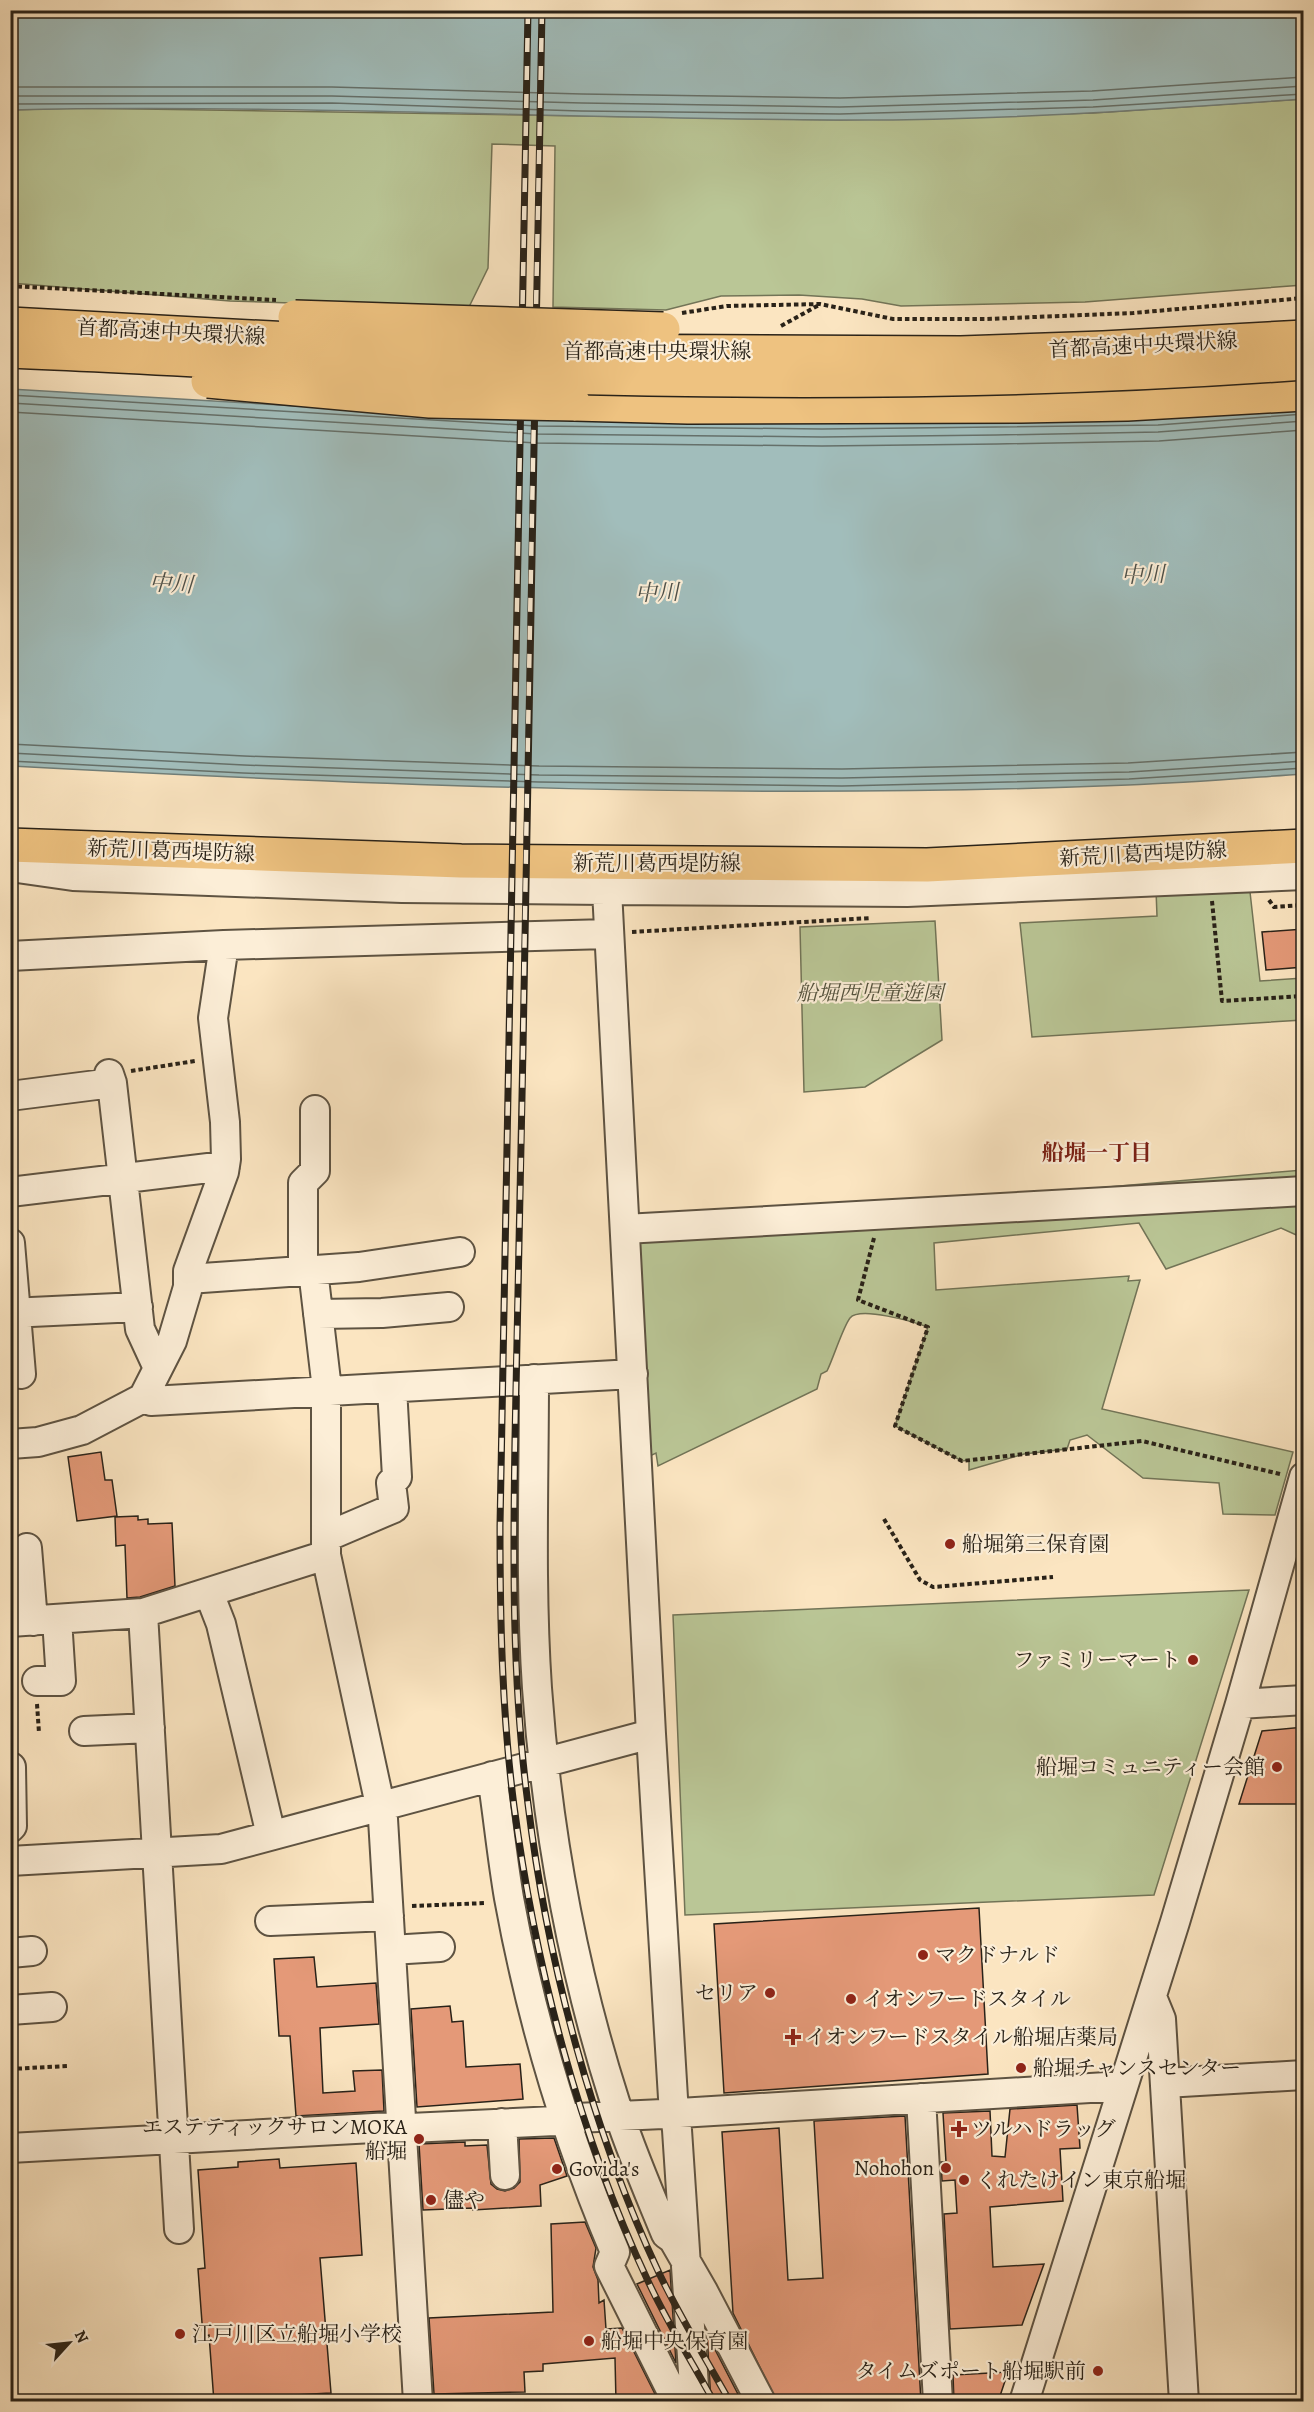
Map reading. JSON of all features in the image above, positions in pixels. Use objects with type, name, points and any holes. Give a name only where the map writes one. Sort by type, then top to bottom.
[{"type":"main road","points":[[10,319],[206,313],[442,323],[834,334],[1188,326],[1304,317]]},
{"type":"main road","name":"首都高速中央環状線","points":[[10,324],[365,343],[571,351],[961,353],[1304,337]]},
{"type":"main road","points":[[10,351],[94,371],[430,401],[688,406],[1021,406],[1127,404],[1304,394]]},
{"type":"main road","name":"首都高速中央環状線","points":[[10,351],[530,376],[707,380],[1052,376],[1304,363]]},
{"type":"main road","name":"新荒川葛西堤防線","points":[[10,844],[461,861],[915,865],[1304,846]]},
{"type":"street","points":[[10,867],[85,876],[402,888],[907,892],[1304,875]]},
{"type":"street","points":[[607,890],[651,1734],[695,2402]]},
{"type":"street","points":[[10,956],[224,945],[608,934]]},
{"type":"street","points":[[10,1444],[38,1442],[82,1430],[143,1398],[172,1341],[188,1287],[188,1271],[225,1166],[225,1122],[213,1018],[224,945]]},
{"type":"street","points":[[10,1096],[111,1079],[140,1329],[158,1368]]},
{"type":"street","points":[[315,1110],[315,1171],[303,1183],[308,1270],[318,1314],[325,1391],[326,1546],[381,1805],[418,2402]]},
{"type":"street","points":[[10,1192],[225,1166]]},
{"type":"street","points":[[625,1229],[1304,1191]]},
{"type":"street","points":[[10,1243],[15,1342],[21,1374]]},
{"type":"street","points":[[188,1279],[416,1260],[460,1252]]},
{"type":"street","points":[[13,1313],[138,1307]]},
{"type":"street","points":[[318,1314],[382,1313],[449,1307]]},
{"type":"street","points":[[143,1398],[152,1401],[633,1374]]},
{"type":"street","points":[[534,1379],[534,1613],[537,1686],[544,1762],[561,1888],[583,1992],[620,2115],[666,2234],[673,2239],[761,2402]]},
{"type":"street","points":[[34,1621],[143,1613],[209,1593],[326,1546],[394,1508],[391,1483],[397,1477],[392,1388]]},
{"type":"street","points":[[1024,2402],[1152,1996],[1240,1704],[1303,1478]]},
{"type":"street","points":[[27,1548],[34,1621],[61,1681],[36,1681]]},
{"type":"street","points":[[209,1593],[221,1624],[270,1835]]},
{"type":"street","points":[[143,1613],[179,2229]]},
{"type":"street","points":[[1240,1704],[1304,1700]]},
{"type":"street","points":[[84,1731],[150,1728]]},
{"type":"street","points":[[10,1849],[11,1861],[220,1849],[651,1734]]},
{"type":"street","points":[[10,1767],[10,1828]]},
{"type":"street","points":[[492,1776],[510,1902],[530,1994],[565,2119],[581,2167],[615,2252],[609,2266],[672,2392],[682,2402]]},
{"type":"street","points":[[270,1922],[389,1911]]},
{"type":"street","points":[[391,1950],[440,1947]]},
{"type":"street","points":[[1152,1996],[1161,2019],[1184,2402]]},
{"type":"street","points":[[10,2010],[52,2007]]},
{"type":"street","points":[[1165,2083],[1304,2075]]},
{"type":"street","points":[[10,2148],[502,2123],[1123,2086]]},
{"type":"street","points":[[921,2098],[938,2402]]},
{"type":"street","points":[[502,2123],[504,2175]]},
{"type":"path","points":[[1210,879],[1222,1001],[1304,996]]},
{"type":"path","points":[[111,1079],[218,1058]]},
{"type":"path","points":[[880,1214],[858,1300],[928,1327],[895,1426],[962,1461],[1142,1441],[1303,1478]]},
{"type":"path","points":[[884,1519],[920,1580],[933,1587],[1053,1577]]},
{"type":"path","points":[[389,1911],[510,1902]]},
{"type":"path","points":[[10,2068],[68,2066]]},
{"type":"green space","points":[[1303,99],[1303,285],[1085,302],[901,306],[862,299],[799,295],[721,296],[666,310],[553,307],[555,146],[492,144],[488,268],[468,309],[230,301],[11,283],[10,110],[75,108],[840,120],[1093,113]]},
{"type":"green space","points":[[1249,883],[1260,981],[1303,978],[1303,1020],[1032,1037],[1020,923],[1157,916],[1156,890]]},
{"type":"green space","name":"船堀西児童遊園","points":[[935,921],[942,1040],[865,1087],[804,1092],[800,927]]},
{"type":"green space","points":[[1303,1170],[1303,1238],[1281,1228],[1166,1269],[1139,1223],[934,1243],[936,1290],[1129,1276],[1128,1281],[1140,1280],[1102,1409],[1293,1452],[1275,1515],[1223,1514],[1219,1483],[1143,1478],[1087,1435],[1070,1440],[1067,1449],[1024,1454],[969,1470],[969,1460],[962,1461],[895,1426],[928,1327],[875,1314],[856,1315],[850,1318],[827,1371],[821,1374],[817,1389],[658,1466],[656,1453],[637,1462],[625,1229]]},
{"type":"green space","points":[[1249,1590],[1154,1895],[685,1915],[673,1615]]},
{"type":"water","points":[[10,11],[1303,11],[1303,99],[1070,114],[894,120],[733,119],[320,110],[11,110]]},
{"type":"water","name":"中川","points":[[10,389],[536,420],[822,423],[996,421],[1303,408],[1303,774],[1150,784],[988,789],[709,791],[429,785],[11,766]]},
{"type":"building","points":[[1304,929],[1304,967],[1266,970],[1262,932]]},
{"type":"building","points":[[101,1452],[105,1480],[112,1480],[117,1516],[77,1521],[68,1457]]},
{"type":"building","points":[[138,1516],[138,1520],[148,1519],[148,1524],[172,1523],[175,1586],[140,1597],[127,1598],[125,1545],[116,1546],[115,1517]]},
{"type":"building","name":"船堀コミュニティー会館","points":[[1304,1727],[1304,1804],[1239,1804],[1262,1731]]},
{"type":"building","name":"イオンフードスタイル","points":[[979,1908],[988,2074],[724,2093],[714,1924]]},
{"type":"building","points":[[314,1957],[317,1987],[376,1983],[379,2024],[320,2028],[323,2093],[355,2091],[353,2071],[382,2070],[384,2111],[296,2116],[290,2036],[279,2036],[274,1959]]},
{"type":"building","points":[[450,2006],[452,2022],[463,2021],[466,2067],[520,2064],[523,2099],[417,2107],[411,2009]]},
{"type":"building","points":[[1077,2105],[1080,2148],[1060,2149],[1063,2201],[990,2207],[993,2267],[1044,2264],[1022,2325],[950,2329],[944,2214],[957,2213],[955,2180],[942,2181],[941,2162],[946,2162],[943,2113],[990,2111],[992,2156],[1005,2157],[1010,2109]]},
{"type":"building","points":[[905,2116],[921,2402],[777,2402],[733,2313],[722,2132],[779,2128],[788,2280],[823,2278],[814,2121]]},
{"type":"building","points":[[554,2138],[567,2176],[540,2185],[541,2206],[423,2210],[419,2144],[465,2142],[465,2146],[487,2145],[491,2184],[505,2191],[514,2188],[520,2182],[519,2139]]},
{"type":"building","points":[[279,2159],[280,2168],[356,2163],[362,2255],[320,2258],[331,2393],[275,2396],[275,2402],[214,2402],[209,2335],[203,2336],[198,2269],[205,2268],[198,2170],[238,2167],[238,2162]]},
{"type":"building","points":[[585,2222],[596,2248],[593,2267],[598,2280],[599,2303],[604,2300],[606,2329],[622,2328],[659,2402],[616,2402],[615,2358],[543,2364],[543,2371],[524,2372],[525,2392],[434,2394],[429,2318],[553,2312],[551,2224]]},
{"type":"building","points":[[670,2270],[676,2363],[637,2284]]},
{"type":"building","points":[[707,2334],[742,2402],[711,2402]]},
{"type":"building","points":[[1008,2372],[998,2402],[954,2402],[953,2375]]},
{"type":"railway","points":[[528,10],[500,1526],[504,1701],[514,1806],[523,1866],[547,1988],[563,2048],[601,2168],[623,2225],[671,2327],[714,2402]]},
{"type":"railway","points":[[542,10],[514,1485],[516,1668],[519,1713],[528,1804],[547,1923],[560,1984],[593,2103],[635,2218],[659,2273],[730,2402]]},
{"type":"place","name":"船堀第三保育園","points":[[950,1544]]},
{"type":"place","name":"ファミリーマート","points":[[1193,1660]]},
{"type":"place","name":"船堀コミュニティー会館","points":[[1277,1767]]},
{"type":"place","name":"マクドナルド","points":[[923,1955]]},
{"type":"place","name":"セリア","points":[[770,1993]]},
{"type":"place","name":"イオンフードスタイル","points":[[851,1999]]},
{"type":"place","name":"イオンフードスタイル船堀店薬局","points":[[793,2037]]},
{"type":"place","name":"船堀チャンスセンター","points":[[1021,2068]]},
{"type":"place","name":"ツルハドラッグ","points":[[959,2129]]},
{"type":"place","name":"エステティックサロンMOKA 船堀","points":[[419,2139]]},
{"type":"place","name":"Nohohon","points":[[946,2168]]},
{"type":"place","name":"Govida's","points":[[557,2169]]},
{"type":"place","name":"くれたけイン東京船堀","points":[[964,2180]]},
{"type":"place","name":"儘や","points":[[431,2200]]},
{"type":"place","name":"江戸川区立船堀小学校","points":[[180,2334]]},
{"type":"place","name":"船堀中央保育園","points":[[589,2341]]},
{"type":"place","name":"タイムズポート船堀駅前","points":[[1098,2371]]},
{"type":"district","name":"船堀一丁目","points":[[1097,1153]]}]
